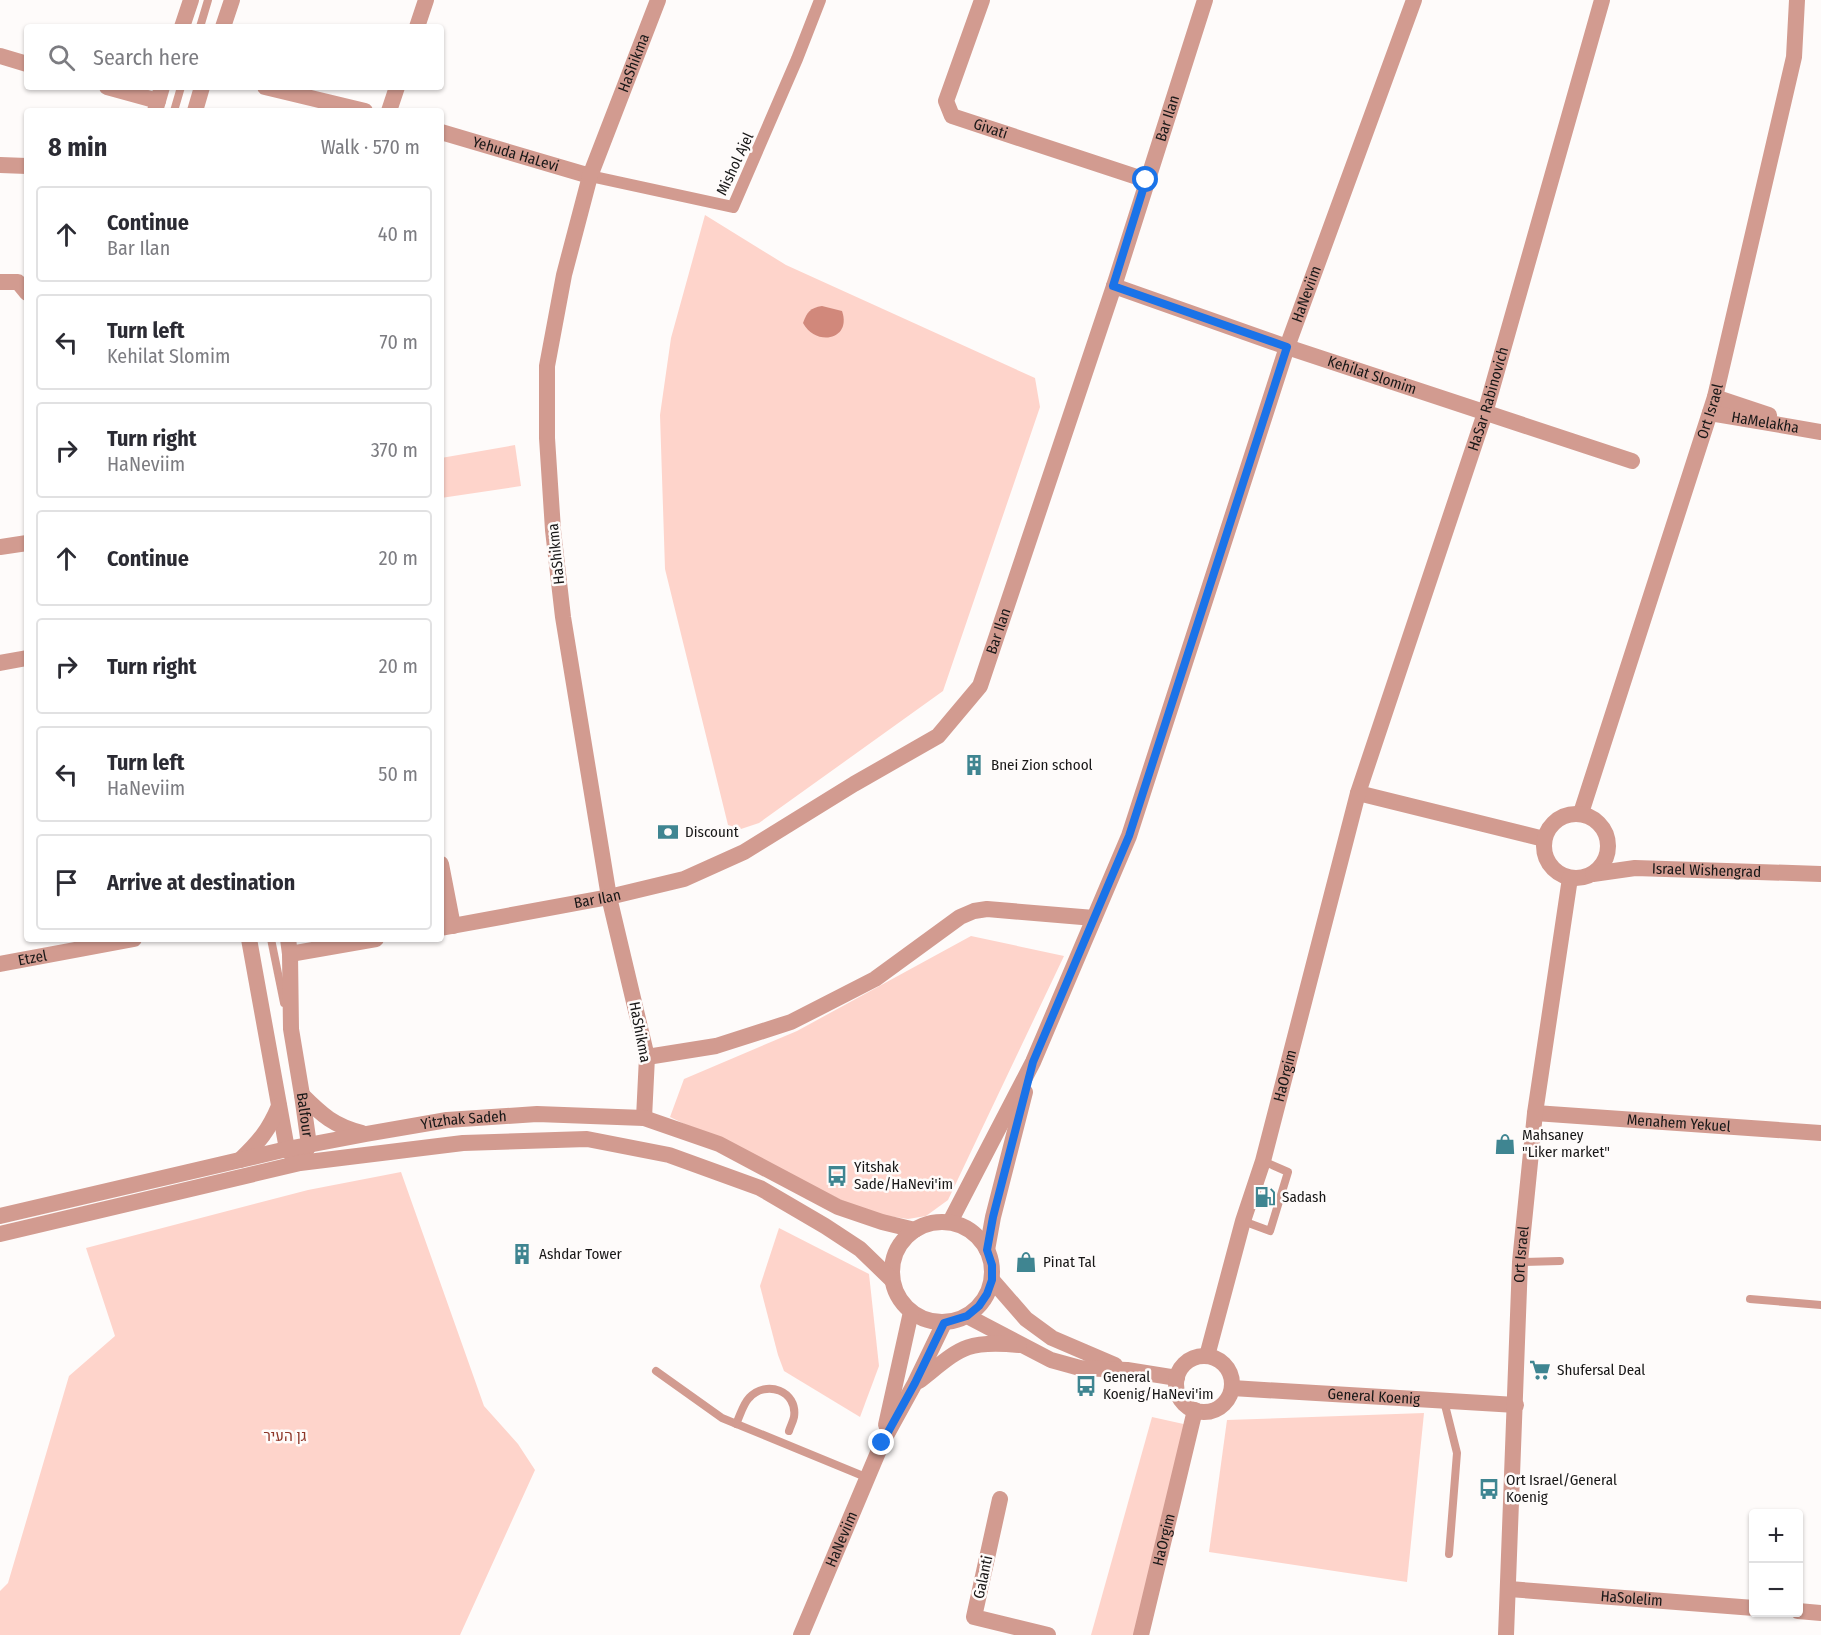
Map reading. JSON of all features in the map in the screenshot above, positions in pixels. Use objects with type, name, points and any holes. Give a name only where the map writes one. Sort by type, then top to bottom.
[{"type":"street","points":[[183,24],[191,0]]},
{"type":"street","points":[[224,24],[232,0]]},
{"type":"street","points":[[418,24],[426,0]]},
{"type":"street","name":"HaShikma","points":[[644,1118],[647,1057],[609,897],[563,617],[553,530],[547,438],[547,366],[564,275],[590,176],[658,0]]},
{"type":"street","name":"Mishol Ajel","points":[[590,176],[733,207],[820,0]]},
{"type":"street","name":"Givati","points":[[982,0],[946,101],[952,116],[1146,180]]},
{"type":"street","name":"Bar Ilan","points":[[447,927],[609,897],[684,879],[744,852],[938,736],[980,686],[1206,0]]},
{"type":"street","name":"HaNeviim","points":[[950,1222],[1033,1062],[1129,836],[1287,347],[1413,0]]},
{"type":"street","name":"HaSar Rabinovich","points":[[1358,793],[1485,413],[1602,0]]},
{"type":"street","name":"Ort Israel","points":[[1581,813],[1712,405],[1794,57],[1797,0]]},
{"type":"street","points":[[0,56],[24,63]]},
{"type":"street","points":[[119,90],[158,100]]},
{"type":"street","points":[[196,108],[201,90]]},
{"type":"street","points":[[278,90],[352,108]]},
{"type":"street","points":[[389,108],[396,90]]},
{"type":"street","name":"Yehuda HaLevi","points":[[444,133],[590,176]]},
{"type":"street","points":[[0,165],[24,166]]},
{"type":"street","points":[[0,282],[18,282],[24,289]]},
{"type":"street","name":"Kehilat Slomim","points":[[1113,286],[1287,347],[1632,461]]},
{"type":"street","name":"HaMelakha","points":[[1712,405],[1821,432]]},
{"type":"street","points":[[0,547],[24,543]]},
{"type":"street","points":[[0,663],[24,659]]},
{"type":"street","points":[[1358,793],[1544,839]]},
{"type":"street","name":"HaOrgim","points":[[1207,1356],[1243,1221],[1263,1161],[1358,793]]},
{"type":"street","points":[[1571,813],[1581,813],[1599,822],[1605,830],[1608,840],[1606,859],[1593,874],[1570,878],[1552,868],[1546,859],[1543,849],[1544,839],[1553,822],[1571,813]]},
{"type":"street","name":"Israel Wishengrad","points":[[1593,874],[1635,868],[1821,874]]},
{"type":"street","name":"Ort Israel","points":[[1506,1635],[1520,1262],[1535,1113],[1570,878]]},
{"type":"street","points":[[444,896],[447,927]]},
{"type":"street","points":[[647,1057],[716,1046],[791,1022],[875,979],[960,917],[974,911],[1008,910],[1094,918]]},
{"type":"street","name":"Etzel","points":[[1,959],[114,942]]},
{"type":"street","name":"Balfour","points":[[250,942],[287,1149],[300,1163],[309,1144],[291,1029],[289,946]]},
{"type":"street","points":[[289,946],[339,942]]},
{"type":"street","name":"HaNeviim","points":[[987,1250],[993,1217],[1033,1062]]},
{"type":"street","points":[[302,1095],[330,1121],[366,1134]]},
{"type":"street","points":[[240,1160],[265,1135],[279,1105]]},
{"type":"street","name":"Menahem Yekuel","points":[[1535,1113],[1821,1133]]},
{"type":"street","name":"Yitzhak Sadeh","points":[[0,1216],[309,1144],[447,1120],[537,1114],[644,1118],[719,1144],[838,1207],[915,1230]]},
{"type":"street","name":"Yitzhak Sadeh","points":[[0,1234],[300,1163],[463,1143],[587,1139],[669,1155],[760,1188],[860,1249],[891,1279]]},
{"type":"street","points":[[950,1222],[965,1227],[978,1237],[987,1250],[992,1265],[992,1280],[979,1306],[967,1316],[944,1323],[926,1320],[911,1312],[901,1303],[891,1279],[891,1266],[903,1239],[915,1230],[926,1224],[950,1222]]},
{"type":"street","points":[[992,1280],[1026,1319],[1052,1338],[1127,1370]]},
{"type":"street","name":"HaNeviim","points":[[882,1443],[911,1312]]},
{"type":"street","points":[[967,1316],[1051,1360],[1080,1368],[1127,1370],[1177,1378]]},
{"type":"street","name":"HaNeviim","points":[[801,1635],[882,1443],[944,1323]]},
{"type":"street","points":[[915,1383],[959,1349],[990,1342],[1019,1345]]},
{"type":"street","points":[[1200,1356],[1207,1356],[1221,1362],[1226,1367],[1230,1374],[1232,1388],[1229,1396],[1219,1407],[1211,1411],[1195,1410],[1182,1401],[1176,1386],[1177,1378],[1183,1366],[1188,1362],[1200,1356]]},
{"type":"street","name":"General Koenig","points":[[1232,1388],[1516,1405]]},
{"type":"street","name":"HaOrgim","points":[[1141,1635],[1195,1410]]},
{"type":"street","name":"Galanti","points":[[1000,1499],[974,1617],[1048,1635]]},
{"type":"street","name":"HaSolelim","points":[[1509,1589],[1749,1608]]},
{"type":"street","points":[[1803,1611],[1821,1613]]},
{"type":"lane","points":[[201,24],[208,0]]},
{"type":"lane","points":[[175,108],[180,90]]},
{"type":"lane","points":[[272,942],[291,1029]]},
{"type":"lane","points":[[1243,1221],[1270,1231],[1288,1172],[1263,1161]]},
{"type":"lane","points":[[1520,1262],[1560,1261]]},
{"type":"lane","points":[[1750,1299],[1821,1305]]},
{"type":"lane","points":[[656,1371],[722,1418],[868,1478]]},
{"type":"lane","points":[[736,1424],[748,1398],[771,1388],[785,1392],[792,1402],[794,1416],[789,1431]]},
{"type":"lane","points":[[1444,1401],[1457,1453],[1449,1554]]},
{"type":"green space","points":[[705,215],[786,265],[1035,378],[1040,407],[943,691],[759,823],[741,829],[728,825],[665,569],[660,415],[671,338]]},
{"type":"green space","points":[[515,445],[521,486],[444,498],[444,457]]},
{"type":"green space","points":[[971,936],[1064,956],[948,1200],[926,1216],[908,1219],[868,1213],[670,1117],[684,1079],[797,1031]]},
{"type":"green space","name":"גן העיר","points":[[401,1172],[484,1406],[518,1444],[535,1470],[460,1635],[0,1635],[0,1591],[8,1583],[69,1376],[115,1336],[86,1248],[308,1190]]},
{"type":"green space","points":[[779,1228],[869,1274],[879,1366],[860,1417],[784,1371],[760,1286]]},
{"type":"green space","points":[[1424,1413],[1407,1582],[1209,1552],[1227,1420]]},
{"type":"green space","points":[[1152,1417],[1197,1427],[1142,1635],[1091,1635]]},
{"type":"shaded area","points":[[822,306],[842,311],[844,321],[842,328],[831,337],[816,335],[809,331],[803,323],[810,311]]},
{"type":"place","name":"Bnei Zion school","points":[[974,765]]},
{"type":"place","name":"Discount","points":[[668,832]]},
{"type":"place","name":"Mahsaney \"Liker market\"","points":[[1505,1144]]},
{"type":"place","name":"Yitshak Sade/HaNevi'im","points":[[837,1176]]},
{"type":"place","name":"Sadash","points":[[1265,1197]]},
{"type":"place","name":"Ashdar Tower","points":[[522,1254]]},
{"type":"place","name":"Pinat Tal","points":[[1026,1262]]},
{"type":"place","name":"Shufersal Deal","points":[[1540,1370]]},
{"type":"place","name":"General Koenig/HaNevi'im","points":[[1086,1386]]},
{"type":"place","name":"Ort Israel/General Koenig","points":[[1489,1489]]},
{"type":"route","points":[[882,1443],[944,1323],[967,1316],[979,1306],[987,1294],[992,1280],[992,1265],[987,1250],[993,1217],[1033,1062],[1129,836],[1287,347],[1113,286],[1146,180]]}]
